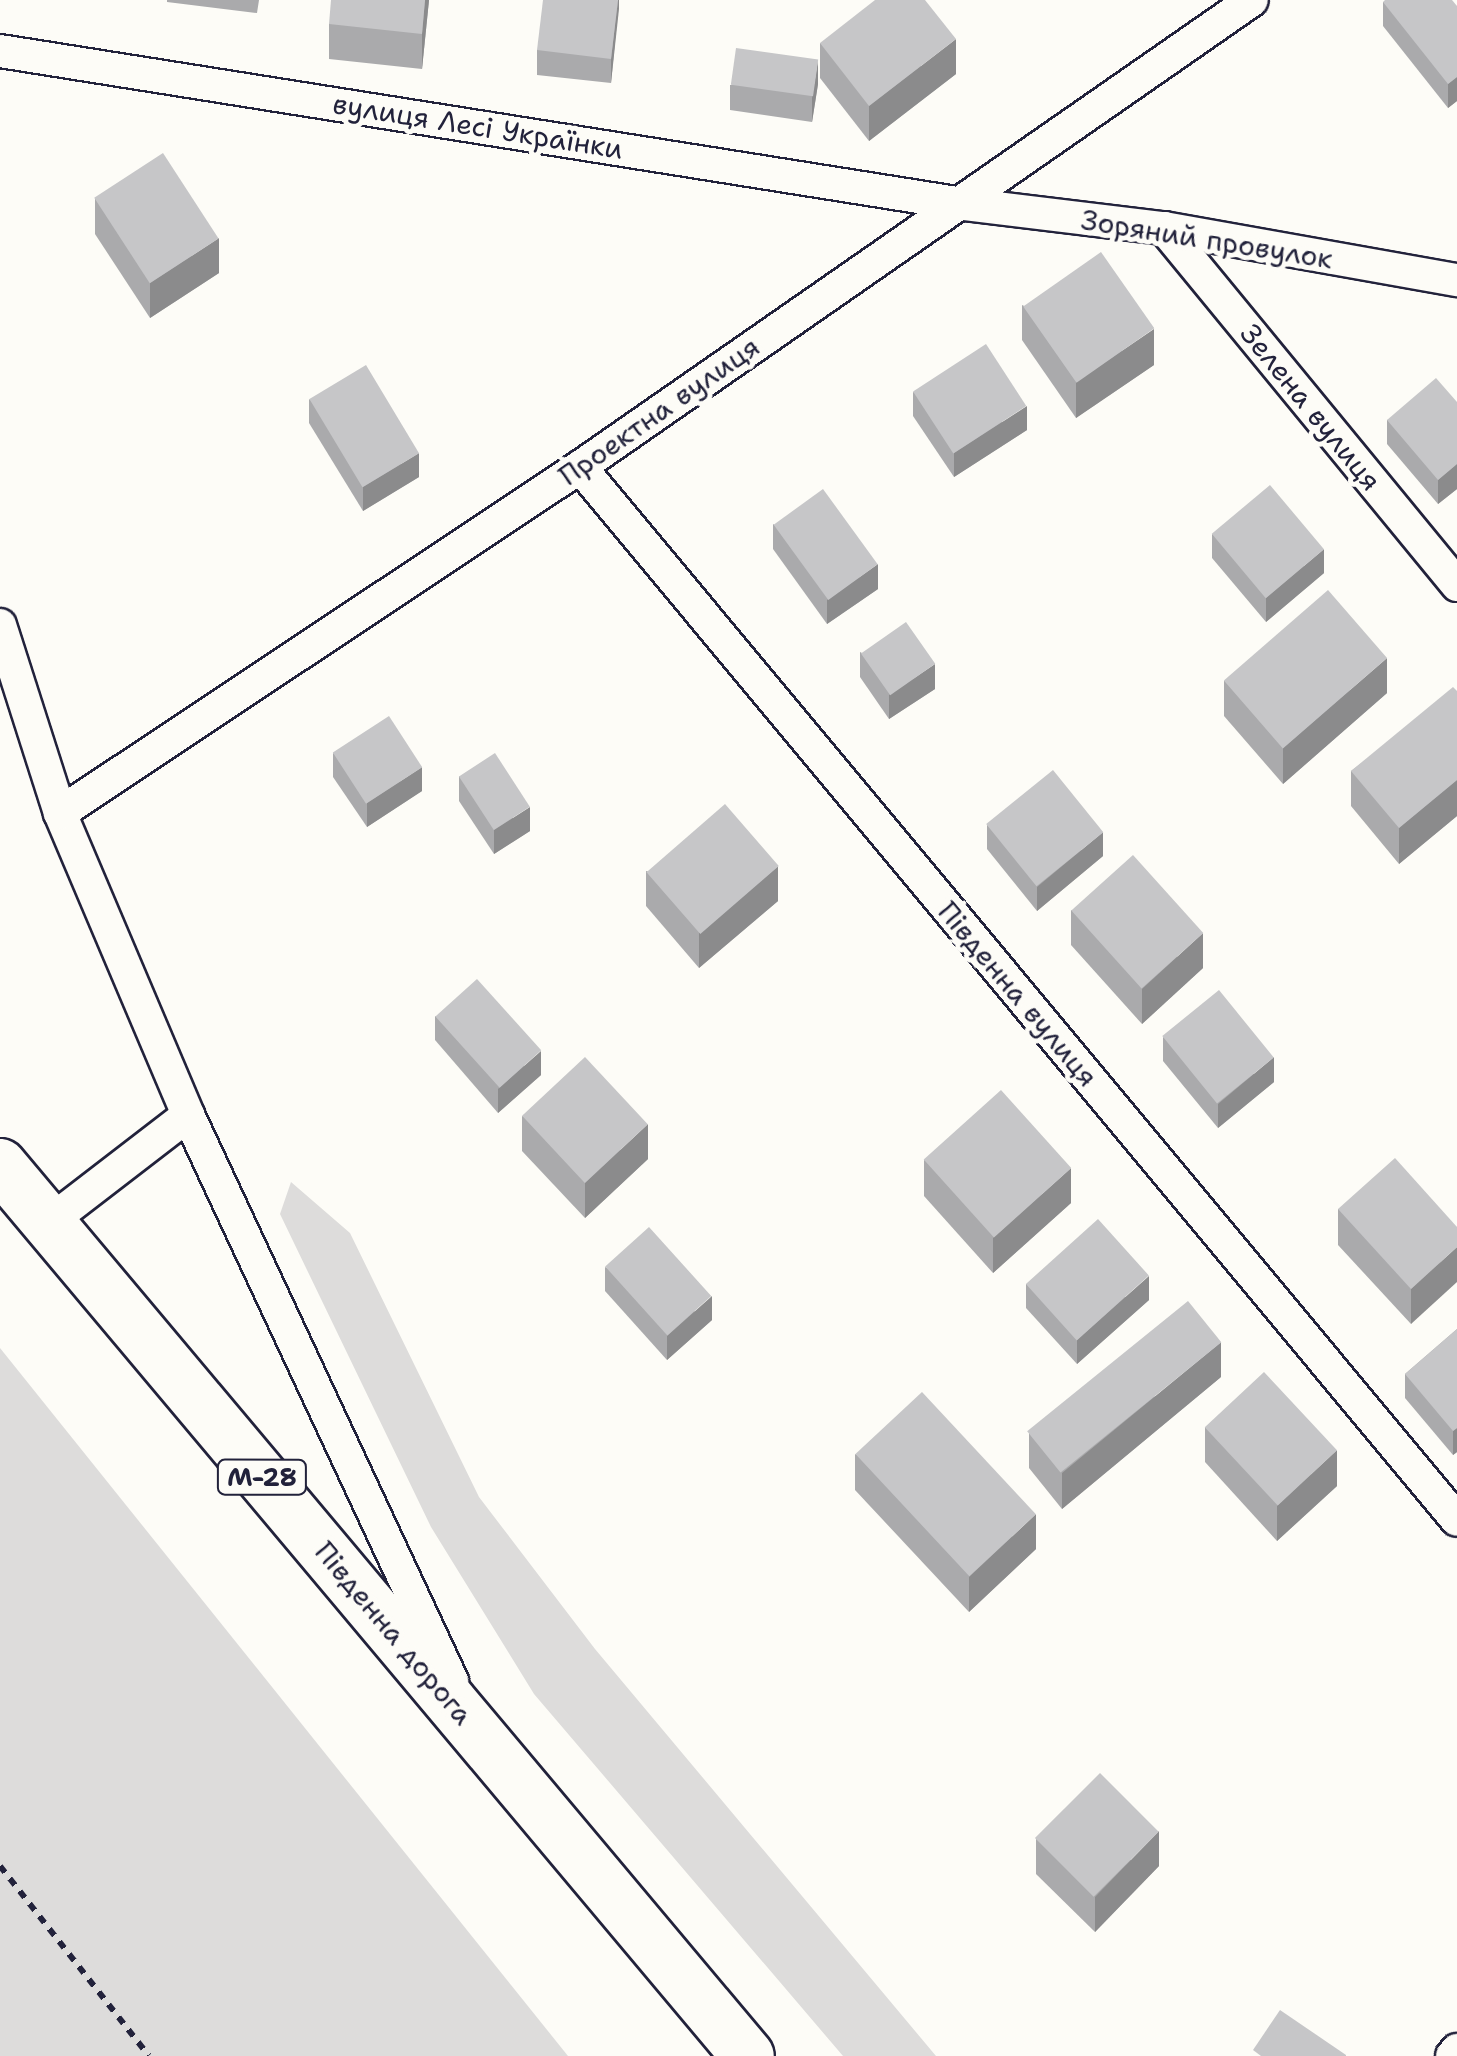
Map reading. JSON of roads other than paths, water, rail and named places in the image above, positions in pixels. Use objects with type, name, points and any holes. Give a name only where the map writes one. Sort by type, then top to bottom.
[{"type":"highway","name":"Південна дорога","points":[[0,1166],[748,2056]]},
{"type":"street","name":"Проектна вулиця","points":[[60,813],[580,467],[1252,0]]},
{"type":"street","name":"вулиця Лесі Українки","points":[[0,52],[956,204]]},
{"type":"street","name":"Зоряний провулок","points":[[956,204],[1164,228],[1457,280]]},
{"type":"street","name":"Зелена вулиця","points":[[1164,228],[1457,585]]},
{"type":"street","name":"Південна вулиця","points":[[580,467],[1457,1520]]},
{"type":"street","points":[[0,625],[60,813],[188,1116],[476,1730]]},
{"type":"street","points":[[48,1223],[188,1116]]}]
